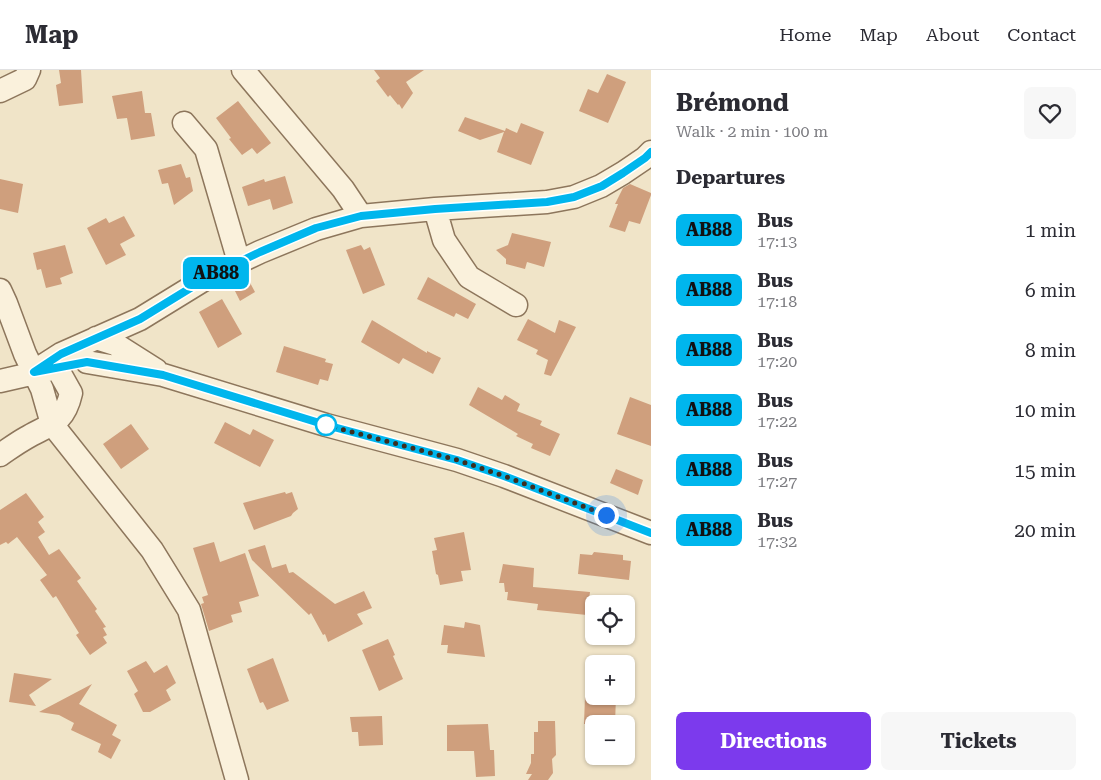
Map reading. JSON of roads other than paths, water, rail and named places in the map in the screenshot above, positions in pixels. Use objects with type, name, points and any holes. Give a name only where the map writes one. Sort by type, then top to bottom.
[{"type":"street","points":[[0,91],[25,78],[29,70]]},
{"type":"street","points":[[243,70],[343,189],[361,216]]},
{"type":"street","points":[[184,123],[206,148],[239,262]]},
{"type":"street","points":[[87,362],[106,341],[210,276],[316,228],[361,216],[547,202],[574,197],[602,186],[631,168],[651,152]]},
{"type":"street","points":[[435,209],[444,240],[469,277],[516,305]]},
{"type":"street","points":[[0,290],[25,354],[46,368]]},
{"type":"street","points":[[163,375],[106,341],[61,354],[46,368],[42,388],[52,424],[152,550],[189,610],[237,780]]},
{"type":"street","points":[[0,381],[46,368],[87,362],[163,375],[326,425],[457,460],[504,476],[651,533]]},
{"type":"street","points":[[0,455],[52,424]]}]
